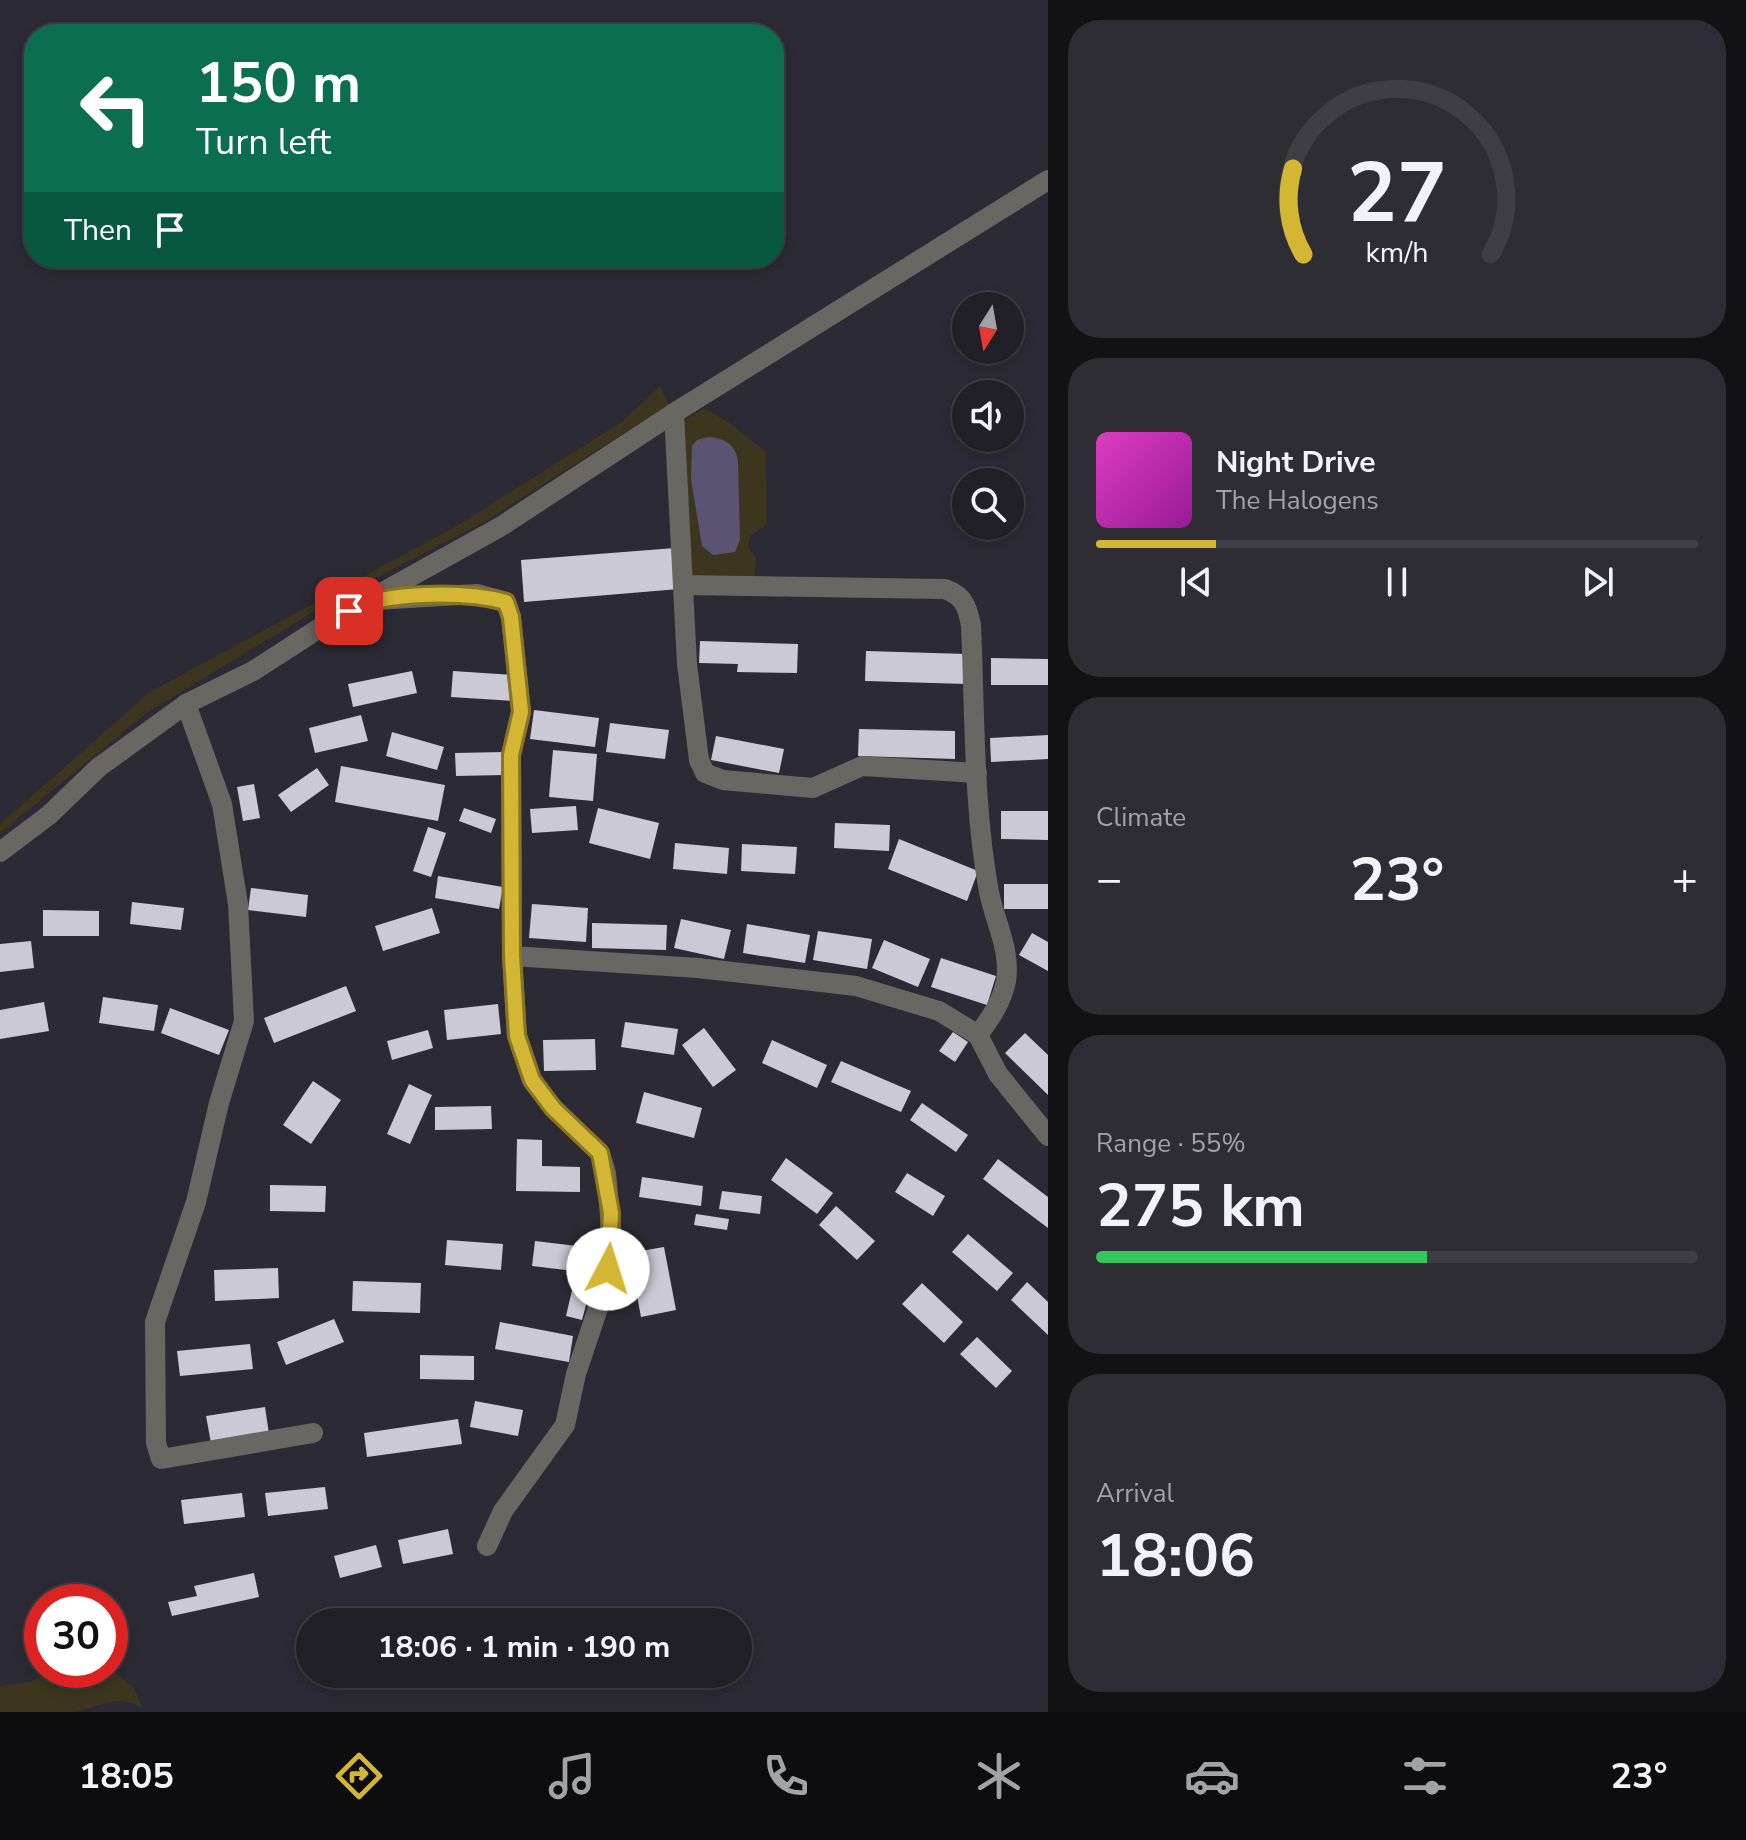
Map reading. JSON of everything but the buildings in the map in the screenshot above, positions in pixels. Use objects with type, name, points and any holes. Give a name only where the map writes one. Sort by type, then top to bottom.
[{"type":"street","points":[[0,852],[49,815],[99,767],[186,704],[253,671],[368,600],[500,527],[674,413],[1048,180]]},
{"type":"street","points":[[674,413],[687,664],[699,760],[705,773],[723,780],[813,788],[862,766],[977,773]]},
{"type":"street","points":[[684,585],[930,589],[958,594],[967,605],[971,625],[977,773],[989,893],[1007,953],[1006,982],[995,1011],[978,1035]]},
{"type":"street","points":[[368,600],[477,594],[506,602],[511,617],[521,712],[511,755],[512,956],[517,1036],[532,1080],[553,1108],[600,1153],[606,1173],[612,1237],[601,1299],[576,1374],[565,1425],[503,1511],[487,1546]]},
{"type":"street","points":[[186,704],[222,804],[238,904],[244,1021],[219,1103],[196,1202],[155,1322],[156,1443],[161,1459],[313,1433]]},
{"type":"street","points":[[512,956],[698,968],[856,986],[939,1011],[978,1035],[998,1074],[1048,1136]]},
{"type":"shaded area","points":[[660,386],[669,405],[480,524],[328,603],[148,712],[0,833],[0,824],[150,692],[460,524],[623,421]]},
{"type":"shaded area","points":[[704,408],[731,424],[766,452],[767,524],[750,536],[748,548],[756,557],[755,576],[692,575],[681,423]]},
{"type":"shaded area","points":[[708,437],[728,443],[738,461],[740,540],[735,552],[713,555],[702,546],[691,479],[692,446],[697,440]]},
{"type":"shaded area","points":[[24,1683],[24,1688],[128,1688],[128,1683],[134,1688],[143,1708],[115,1701],[70,1712],[0,1712],[0,1686]]},
{"type":"route","points":[[349,611],[368,600],[477,594],[506,602],[511,617],[521,712],[513,733],[511,755],[512,956],[517,1036],[532,1080],[553,1108],[600,1153],[611,1213],[608,1269]]}]
